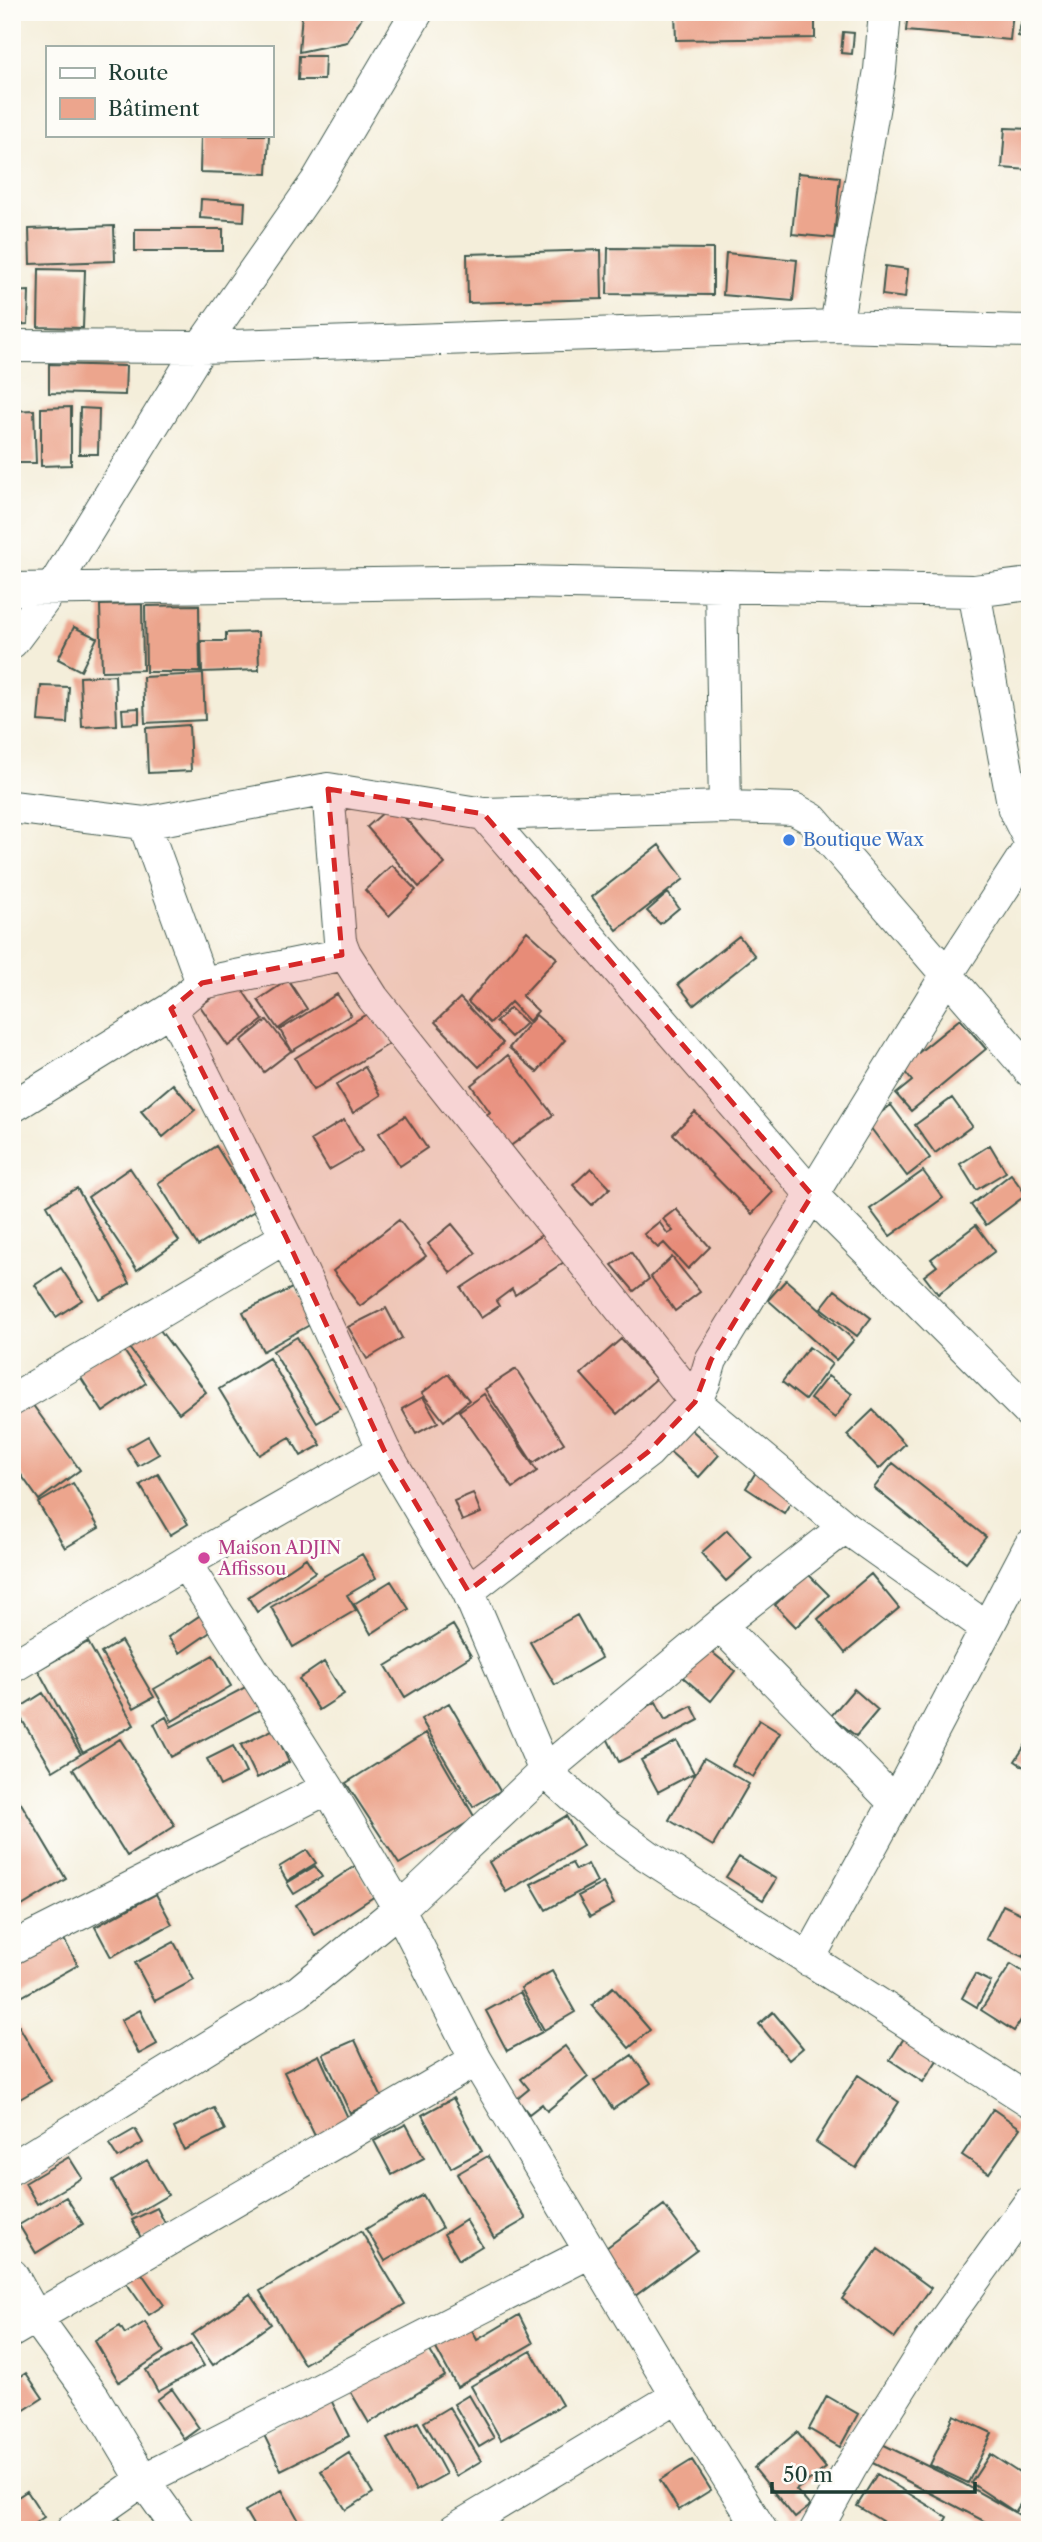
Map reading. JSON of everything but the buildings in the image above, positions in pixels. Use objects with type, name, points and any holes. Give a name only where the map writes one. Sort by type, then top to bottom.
[{"type":"street","points":[[12,642],[52,589],[201,347],[317,181],[417,12]]},
{"type":"street","points":[[836,326],[880,70],[885,12]]},
{"type":"street","points":[[12,346],[201,347],[836,326],[1030,331]]},
{"type":"street","points":[[12,589],[519,582],[974,591],[1030,584]]},
{"type":"street","points":[[721,586],[725,807]]},
{"type":"street","points":[[974,591],[1014,809],[1030,841]]},
{"type":"street","points":[[328,789],[337,918],[345,954],[373,998],[695,1402],[845,1527],[987,1628]]},
{"type":"street","points":[[12,807],[144,823],[328,789],[484,814],[725,807],[794,809],[812,819],[1030,1071]]},
{"type":"street","points":[[484,814],[812,1195],[1030,1413]]},
{"type":"street","points":[[144,823],[202,983]]},
{"type":"street","points":[[468,1591],[648,1452],[695,1402],[711,1360],[946,976],[1030,847]]},
{"type":"street","points":[[12,1107],[171,1009],[202,983],[345,954]]},
{"type":"street","points":[[171,1009],[286,1237],[384,1450],[468,1591],[545,1771],[601,1822],[808,1960],[1030,2101]]},
{"type":"street","points":[[12,1400],[286,1237]]},
{"type":"street","points":[[12,1667],[185,1563],[384,1450]]},
{"type":"street","points":[[12,2168],[298,1992],[399,1909],[545,1771],[720,1625],[845,1527]]},
{"type":"street","points":[[808,1960],[895,1803],[1030,1546]]},
{"type":"street","points":[[185,1563],[328,1788],[399,1909],[477,2060],[677,2396],[761,2530]]},
{"type":"street","points":[[720,1625],[895,1803]]},
{"type":"street","points":[[12,1948],[328,1788]]},
{"type":"street","points":[[24,2323],[477,2060]]},
{"type":"street","points":[[816,2530],[851,2467],[930,2341],[1030,2202]]},
{"type":"street","points":[[72,2530],[143,2480],[590,2252]]},
{"type":"street","points":[[12,2275],[24,2323],[94,2398],[143,2480],[179,2530]]},
{"type":"street","points":[[454,2530],[677,2396]]},
{"type":"highlighted area","points":[[328,789],[484,814],[812,1195],[711,1360],[695,1402],[648,1452],[468,1591],[384,1450],[286,1237],[171,1009],[202,983],[342,955]]},
{"type":"place","name":"Boutique Wax","points":[[789,840]]},
{"type":"place","name":"Maison ADJIN Affissou","points":[[204,1558]]}]
